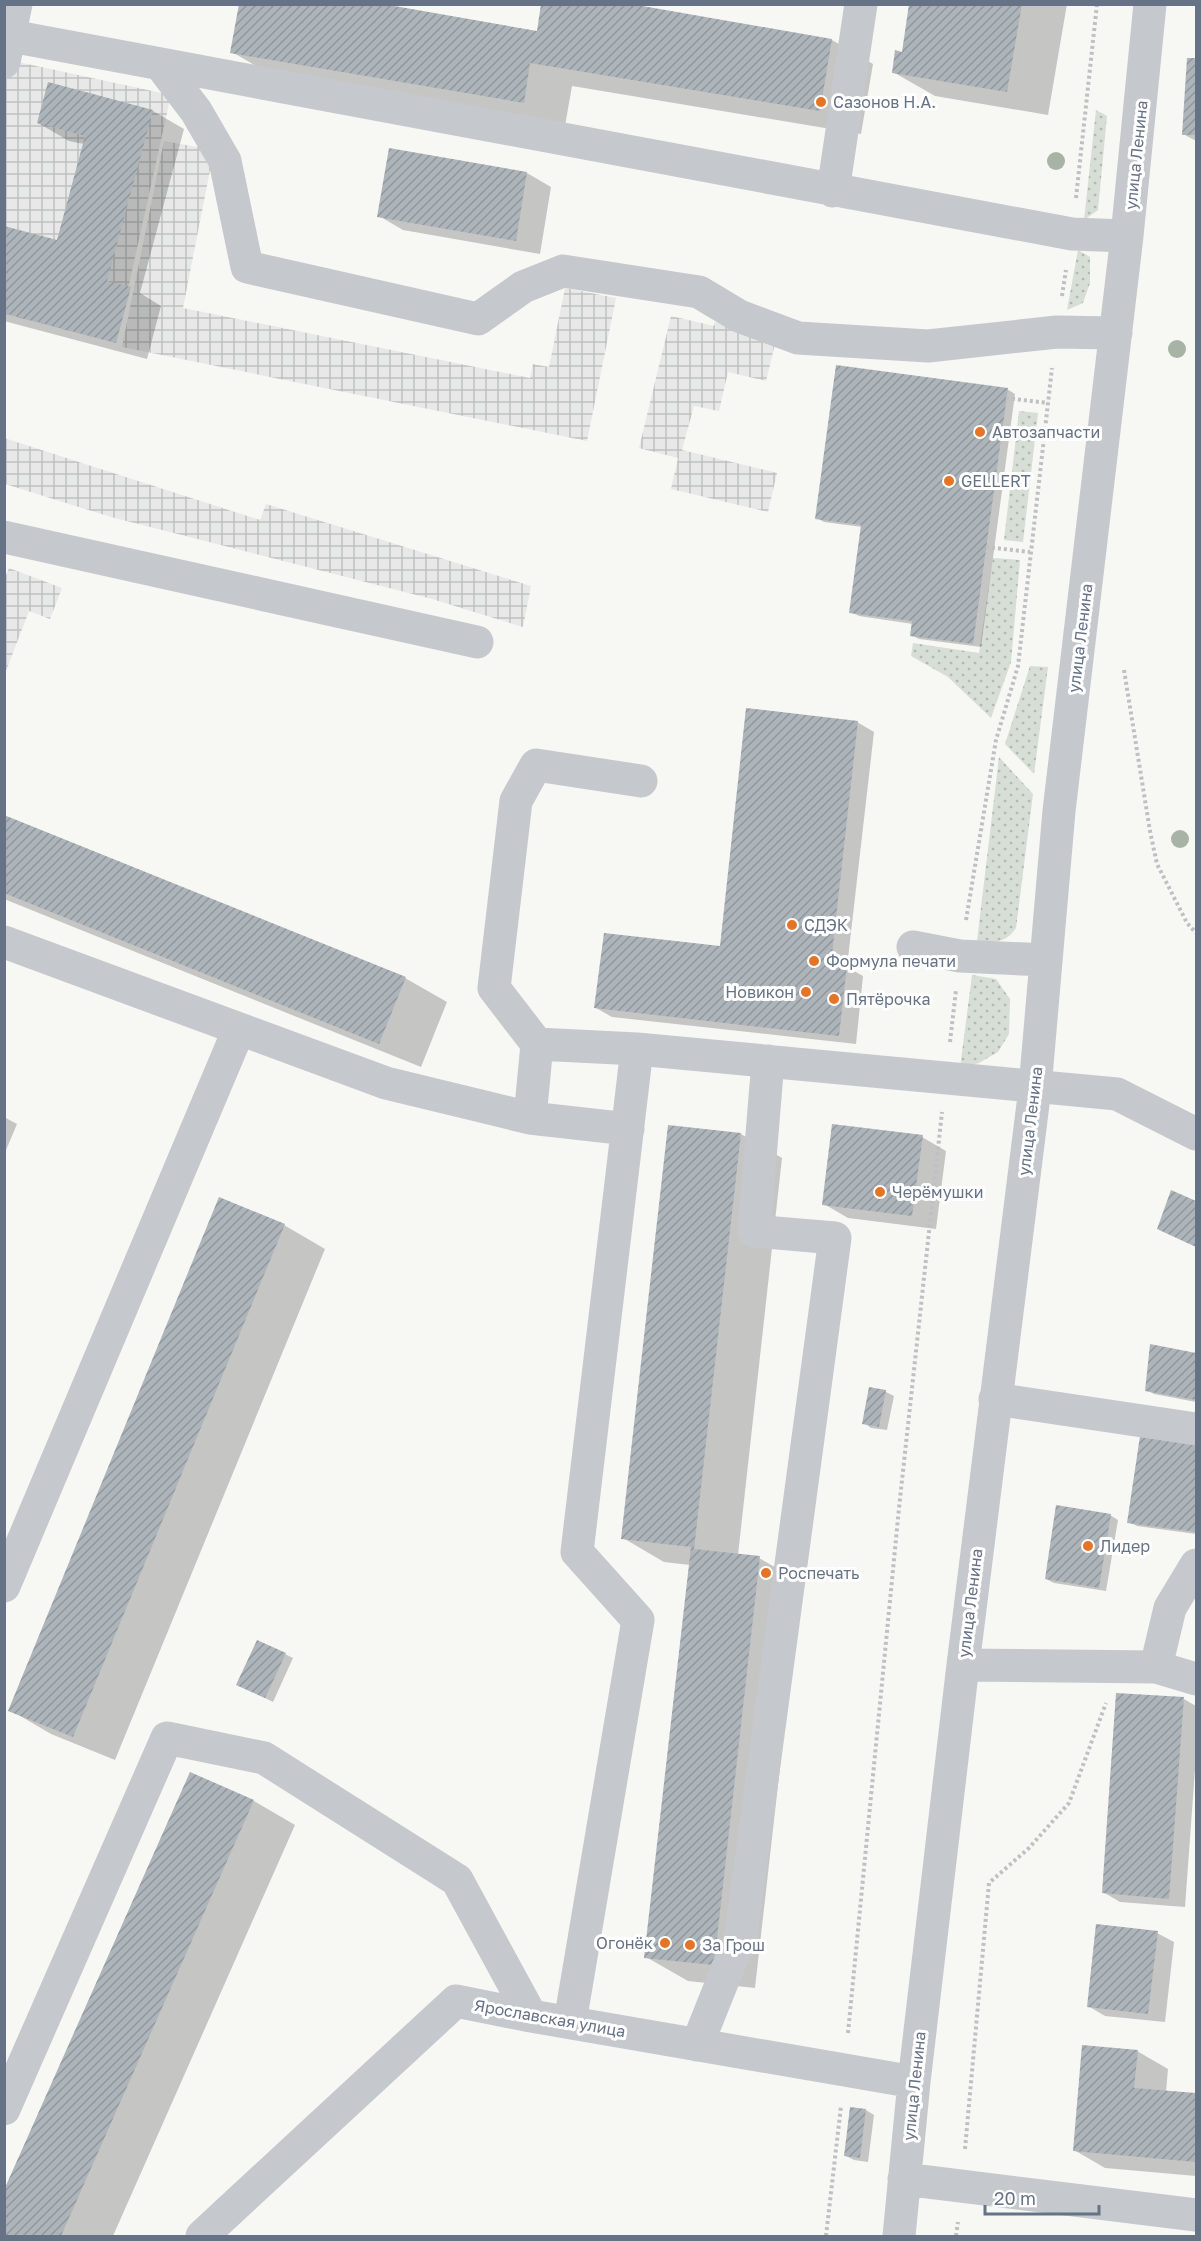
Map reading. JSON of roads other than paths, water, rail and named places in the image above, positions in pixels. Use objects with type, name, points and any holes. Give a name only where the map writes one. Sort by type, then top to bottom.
[{"type":"street","points":[[833,191],[861,4]]},
{"type":"street","name":"улица Ленина","points":[[899,2236],[914,2082],[963,1665],[1035,1088],[1059,811],[1127,236],[1150,4]]},
{"type":"street","points":[[10,34],[833,191],[1072,234],[1127,236]]},
{"type":"street","points":[[160,64],[196,111],[225,161],[247,267],[478,319],[523,288],[563,271],[699,292],[739,316],[798,338],[928,346],[1057,332],[1116,333]]},
{"type":"street","points":[[4,537],[477,642]]},
{"type":"street","points":[[530,1118],[537,1044],[494,988],[516,801],[536,765],[641,780]]},
{"type":"street","points":[[4,942],[386,1083],[530,1118],[628,1129]]},
{"type":"street","points":[[913,947],[960,956],[1045,960]]},
{"type":"street","points":[[4,1586],[239,1029]]},
{"type":"street","points":[[537,1044],[637,1049],[1117,1094],[1197,1134]]},
{"type":"street","points":[[570,2022],[638,1620],[577,1552],[637,1049]]},
{"type":"street","points":[[697,2044],[741,1935],[835,1238],[754,1231],[768,1061]]},
{"type":"street","points":[[995,1399],[1197,1429]]},
{"type":"street","points":[[1156,1667],[1170,1608],[1197,1565]]},
{"type":"street","points":[[963,1665],[1156,1667],[1197,1679]]},
{"type":"street","points":[[4,2109],[167,1738],[264,1758],[457,1880],[531,2016]]},
{"type":"street","name":"Ярославская улица","points":[[202,2236],[456,2001],[914,2082]]},
{"type":"street","points":[[904,2179],[1197,2215]]},
{"type":"place","name":"Сазонов Н.А.","points":[[821,102]]},
{"type":"place","name":"Автозапчасти","points":[[980,432]]},
{"type":"place","name":"GELLERT","points":[[949,481]]},
{"type":"place","name":"СДЭК","points":[[792,925]]},
{"type":"place","name":"Формула печати","points":[[814,961]]},
{"type":"place","name":"Новикон","points":[[806,992]]},
{"type":"place","name":"Пятёрочка","points":[[834,999]]},
{"type":"place","name":"Черёмушки","points":[[880,1192]]},
{"type":"place","name":"Лидер","points":[[1088,1546]]},
{"type":"place","name":"Роспечать","points":[[766,1573]]},
{"type":"place","name":"Огонёк","points":[[665,1943]]},
{"type":"place","name":"За Грош","points":[[690,1945]]}]
